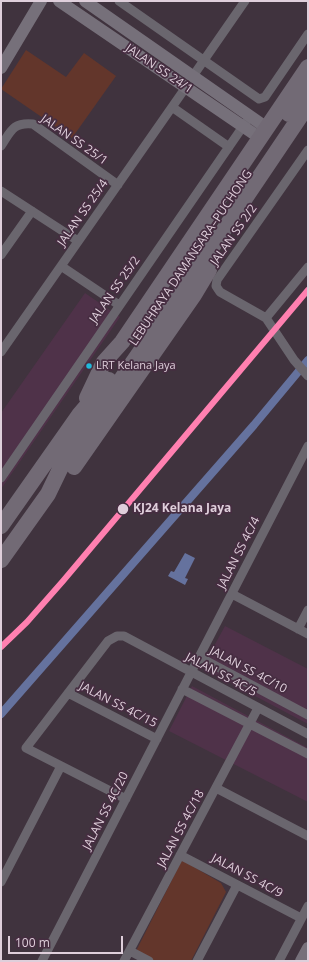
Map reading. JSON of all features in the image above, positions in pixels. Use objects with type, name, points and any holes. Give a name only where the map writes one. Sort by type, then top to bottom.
[{"type":"highway","points":[[79,414],[104,362],[122,342],[308,67]]},
{"type":"highway","name":"LEBUHRAYA DAMANSARA–PUCHONG","points":[[1,560],[48,494],[61,467],[217,240],[306,95]]},
{"type":"highway","name":"LEBUHRAYA DAMANSARA–PUCHONG","points":[[1,526],[79,414],[102,390],[306,95]]},
{"type":"highway","points":[[48,494],[70,473],[124,397],[194,295],[224,244],[308,119]]},
{"type":"main road","points":[[1,52],[31,1]]},
{"type":"main road","points":[[1,68],[41,1]]},
{"type":"main road","name":"JALAN SS 24/1","points":[[59,1],[244,126],[264,133]]},
{"type":"main road","name":"JALAN SS 24/1","points":[[86,1],[251,116],[264,133]]},
{"type":"main road","points":[[301,961],[308,948]]},
{"type":"street","points":[[119,1],[258,99],[265,97],[308,34]]},
{"type":"street","points":[[193,76],[243,2]]},
{"type":"street","name":"JALAN SS 25/4","points":[[1,352],[186,87]]},
{"type":"street","points":[[172,106],[229,147]]},
{"type":"street","name":"JALAN SS 25/2","points":[[1,478],[119,305],[251,116]]},
{"type":"street","name":"JALAN SS 25/1","points":[[1,146],[13,128],[22,123],[34,124],[118,185]]},
{"type":"street","name":"JALAN SS 2/2","points":[[266,318],[220,292],[216,286],[217,280],[308,150]]},
{"type":"street","points":[[1,191],[78,241]]},
{"type":"street","points":[[1,254],[32,211]]},
{"type":"street","points":[[61,266],[119,305]]},
{"type":"street","points":[[307,375],[294,360],[266,318],[308,267]]},
{"type":"street","name":"JALAN SS 4C/4","points":[[191,672],[308,446]]},
{"type":"street","points":[[232,594],[308,634]]},
{"type":"street","points":[[298,629],[308,610]]},
{"type":"street","name":"JALAN SS 4C/5","points":[[72,695],[108,641],[117,636],[124,636],[308,734]]},
{"type":"street","name":"JALAN SS 4C/10","points":[[199,657],[308,715]]},
{"type":"street","name":"JALAN SS 4C/20","points":[[42,961],[191,672]]},
{"type":"street","points":[[182,689],[308,754]]},
{"type":"street","points":[[72,695],[61,702],[26,748],[126,799]]},
{"type":"street","name":"JALAN SS 4C/15","points":[[72,695],[156,739]]},
{"type":"street","name":"JALAN SS 4C/18","points":[[124,961],[258,708]]},
{"type":"street","points":[[1,882],[61,766]]},
{"type":"street","points":[[216,788],[308,836]]},
{"type":"street","name":"JALAN SS 4C/9","points":[[180,855],[302,918]]},
{"type":"street","points":[[197,961],[237,884]]},
{"type":"street","points":[[279,961],[308,906]]},
{"type":"street","points":[[130,951],[149,961]]},
{"type":"shaded area","points":[[26,50],[66,77],[84,53],[116,76],[72,138],[1,89]]},
{"type":"shaded area","points":[[85,293],[120,317],[1,489],[1,413]]},
{"type":"shaded area","points":[[225,626],[308,669],[308,724],[202,668]]},
{"type":"shaded area","points":[[192,686],[308,748],[308,802],[169,731]]},
{"type":"shaded area","points":[[182,860],[221,883],[226,892],[191,961],[155,961],[136,951]]},
{"type":"water","points":[[185,553],[195,558],[185,578],[188,579],[185,585],[168,576],[171,571],[174,572]]},
{"type":"waterway","points":[[1,714],[254,425],[308,360]]},
{"type":"transit line","points":[[1,647],[27,622],[63,581],[308,290]]},
{"type":"place","name":"LRT Kelana Jaya","points":[[89,366]]},
{"type":"place","name":"KJ24 Kelana Jaya","points":[[123,509]]}]
